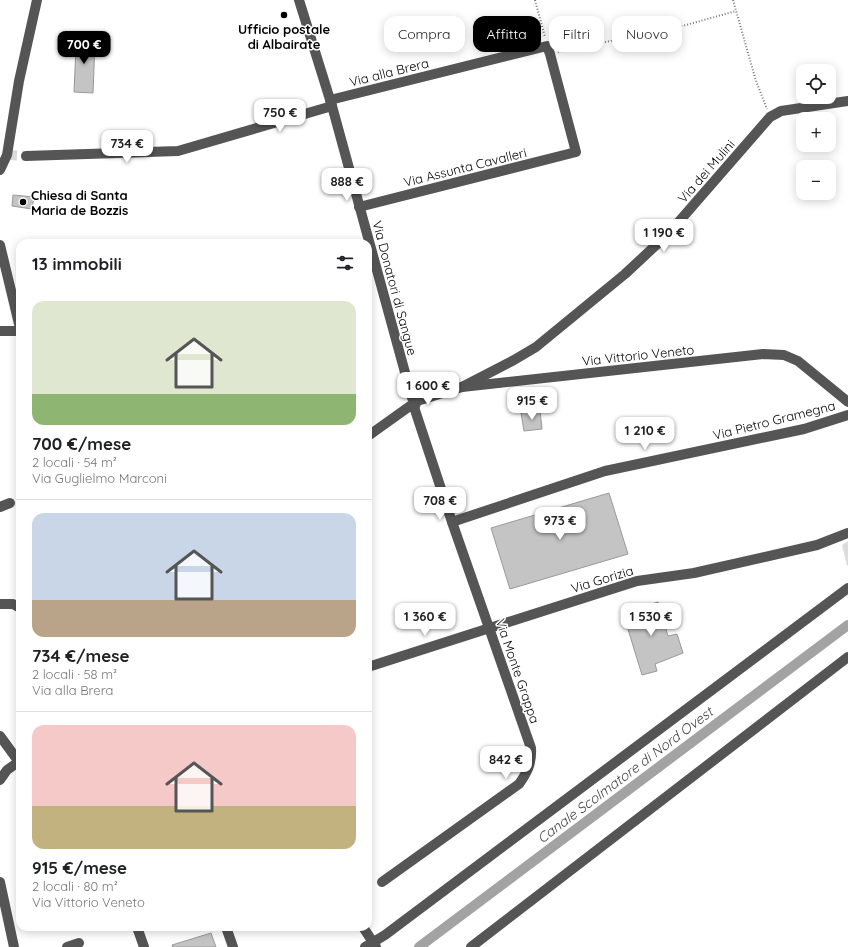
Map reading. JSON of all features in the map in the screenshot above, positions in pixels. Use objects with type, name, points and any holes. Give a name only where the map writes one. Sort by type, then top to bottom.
[{"type":"street","points":[[0,170],[7,155],[19,81],[37,0]]},
{"type":"street","name":"Via Donatori di Sangue","points":[[299,0],[331,103],[368,239]]},
{"type":"street","name":"Via alla Brera","points":[[26,156],[178,151],[331,103],[549,50]]},
{"type":"street","name":"Via Assunta Cavalleri","points":[[359,207],[576,152],[550,52]]},
{"type":"street","name":"Via dei Mulini","points":[[462,387],[536,347],[625,274],[669,233],[770,117],[781,111],[848,101]]},
{"type":"street","points":[[0,245],[16,313]]},
{"type":"street","name":"Via Donatori di Sangue","points":[[372,254],[413,403]]},
{"type":"street","points":[[0,331],[16,330]]},
{"type":"street","name":"Via Vittorio Veneto","points":[[372,433],[413,403],[462,387],[763,354],[784,356],[798,361],[848,402]]},
{"type":"street","name":"Via Monte Grappa","points":[[382,882],[519,784],[530,766],[531,748],[452,522],[413,403]]},
{"type":"street","name":"Via Pietro Gramegna","points":[[452,522],[605,471],[797,430],[848,415]]},
{"type":"street","points":[[0,507],[10,503]]},
{"type":"street","name":"Via Gorizia","points":[[372,666],[637,581],[694,573],[818,545],[848,533]]},
{"type":"street","points":[[369,940],[848,588]]},
{"type":"street","points":[[0,604],[13,604],[16,606]]},
{"type":"street","points":[[471,947],[848,657]]},
{"type":"street","points":[[0,736],[16,758]]},
{"type":"street","points":[[0,780],[7,770],[16,764]]},
{"type":"street","points":[[0,882],[14,947]]},
{"type":"street","points":[[138,931],[144,947]]},
{"type":"street","points":[[227,931],[233,947]]},
{"type":"street","points":[[67,947],[79,943]]},
{"type":"path","points":[[535,0],[549,50]]},
{"type":"path","points":[[733,0],[756,81],[770,117]]},
{"type":"path","points":[[604,40],[686,25],[736,12]]},
{"type":"shaded area","points":[[848,541],[848,565],[847,566],[842,545]]},
{"type":"building","points":[[74,37],[88,38],[88,42],[95,43],[93,93],[74,92],[76,47],[74,46]]},
{"type":"building","name":"Chiesa di Santa Maria de Bozzis","points":[[13,195],[34,197],[32,209],[12,206]]},
{"type":"building","points":[[540,410],[542,429],[524,431],[521,413]]},
{"type":"building","points":[[609,493],[628,554],[510,589],[491,528]]},
{"type":"building","points":[[658,602],[668,636],[677,634],[683,653],[655,664],[657,671],[642,675],[623,613]]},
{"type":"building","points":[[211,933],[216,947],[173,947],[172,945]]},
{"type":"waterway","name":"Canale Scolmatore di Nord Ovest","points":[[419,947],[848,625]]},
{"type":"tunnel","points":[[7,155],[26,156]]},
{"type":"place","name":"Ufficio postale di Albairate","points":[[284,15]]},
{"type":"place","name":"Chiesa di Santa Maria de Bozzis","points":[[23,202]]}]
